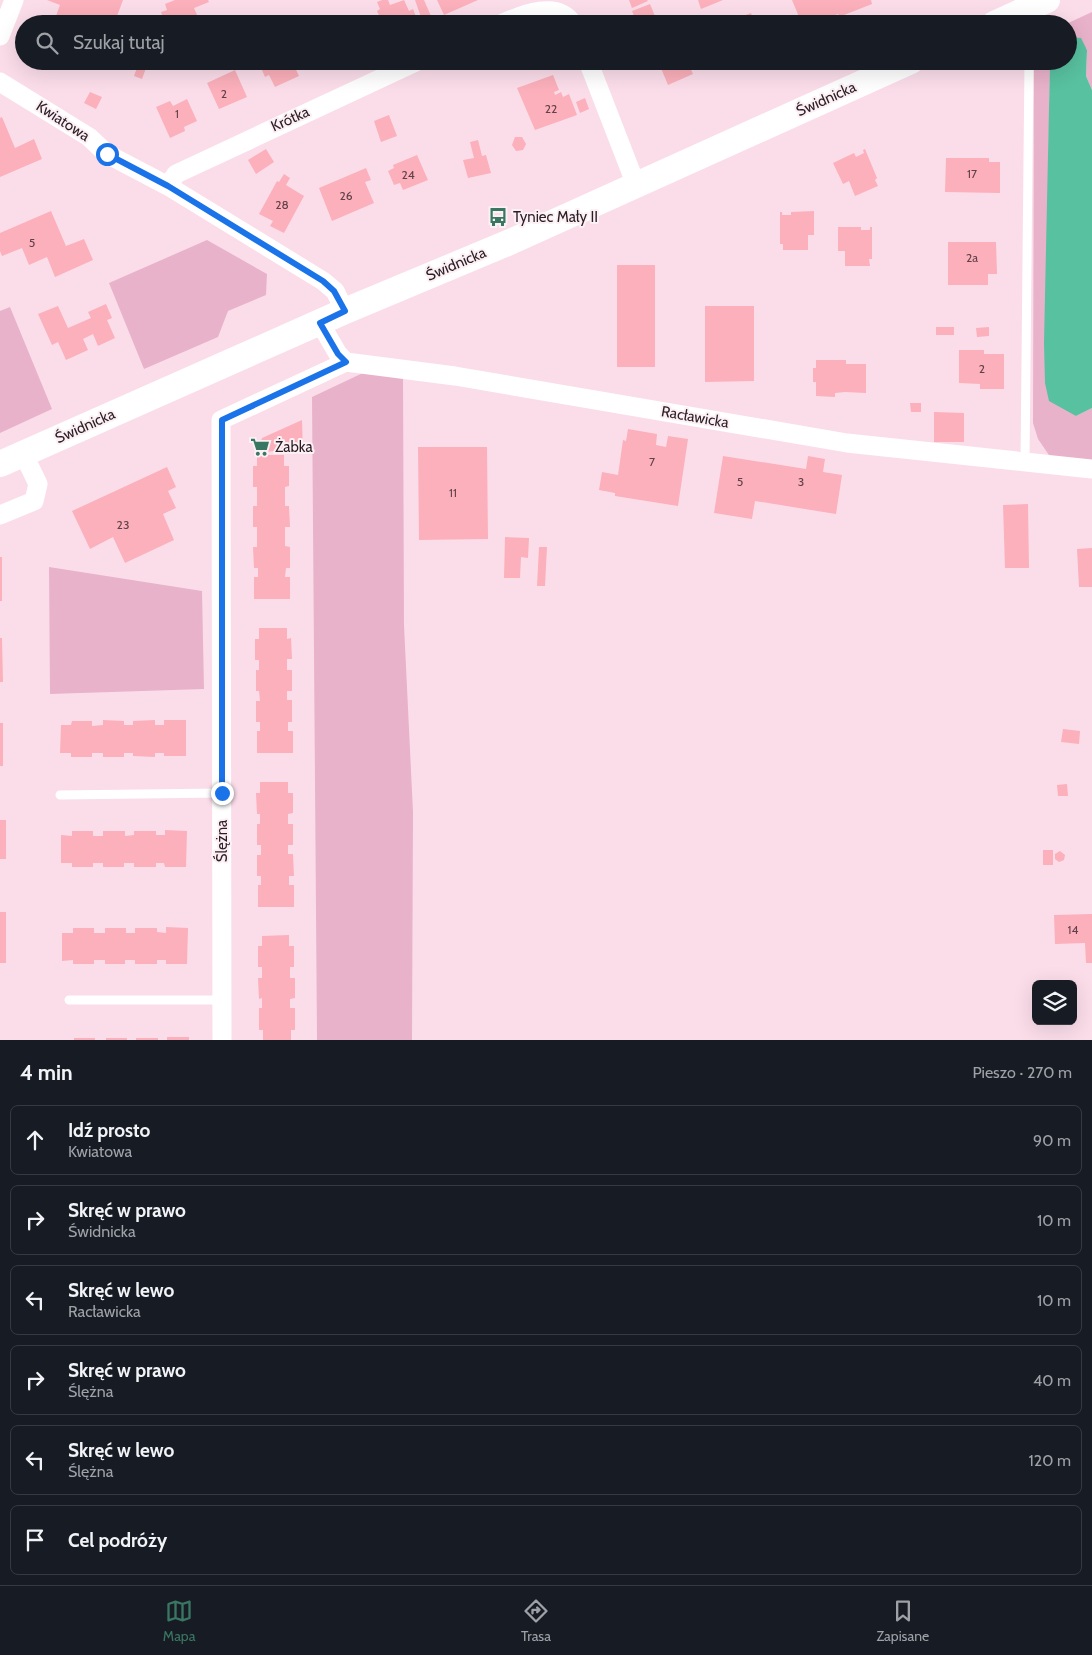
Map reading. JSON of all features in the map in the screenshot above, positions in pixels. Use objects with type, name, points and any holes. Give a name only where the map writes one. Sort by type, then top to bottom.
[{"type":"street","points":[[0,36],[14,0]]},
{"type":"street","points":[[1024,15],[1047,0]]},
{"type":"street","points":[[522,15],[544,6],[558,8],[567,15]]},
{"type":"street","name":"Krótka","points":[[168,186],[176,174],[399,70]]},
{"type":"street","points":[[591,70],[636,185]]},
{"type":"street","name":"Świdnicka","points":[[0,464],[345,311],[510,242],[891,70]]},
{"type":"street","name":"Kwiatowa","points":[[0,82],[89,137],[107,154],[168,186],[323,281],[334,291],[345,311]]},
{"type":"street","points":[[320,323],[338,354],[346,362]]},
{"type":"street","name":"Racławicka","points":[[346,362],[455,376],[847,443],[1092,469]]},
{"type":"street","name":"Ślężna","points":[[222,1040],[222,420],[346,362]]},
{"type":"street","points":[[0,515],[34,500],[38,484],[23,453]]},
{"type":"lane","points":[[1025,462],[1029,70]]},
{"type":"lane","points":[[60,796],[222,793]]},
{"type":"lane","points":[[69,1000],[222,1000]]},
{"type":"shaded area","points":[[1092,12],[1092,90],[1086,76],[1087,49],[1077,43],[1077,19]]},
{"type":"shaded area","points":[[1077,38],[1081,38],[1087,50],[1086,76],[1092,90],[1092,408],[1076,416],[1049,401],[1045,383],[1044,343],[1050,70],[1077,70]]},
{"type":"shaded area","points":[[1034,70],[1050,70],[1045,383],[1076,416],[1092,408],[1092,461],[1051,458],[1038,439],[1033,423]]},
{"type":"shaded area","points":[[207,240],[267,274],[266,295],[228,311],[218,337],[144,369],[109,283]]},
{"type":"shaded area","points":[[10,307],[52,409],[0,433],[0,311]]},
{"type":"shaded area","points":[[367,371],[403,374],[404,625],[413,812],[412,1040],[317,1040],[312,397]]},
{"type":"shaded area","points":[[49,567],[202,591],[204,689],[50,694]]},
{"type":"building","points":[[47,0],[123,0],[117,15],[56,15],[60,5]]},
{"type":"building","points":[[175,0],[208,0],[209,2],[194,8],[197,15],[162,15],[161,12],[167,10],[165,4]]},
{"type":"building","points":[[388,0],[390,5],[404,0],[409,11],[413,9],[415,15],[379,15],[377,11],[380,9],[377,2]]},
{"type":"building","points":[[415,0],[424,0],[431,15],[420,15]]},
{"type":"building","points":[[437,0],[478,0],[444,15]]},
{"type":"building","points":[[629,0],[647,0],[648,1],[632,8]]},
{"type":"building","points":[[698,0],[723,0],[701,9]]},
{"type":"building","points":[[792,0],[871,0],[872,4],[844,15],[798,15]]},
{"type":"building","points":[[650,4],[655,15],[634,15],[632,11]]},
{"type":"building","points":[[136,70],[145,70],[142,79],[134,76]]},
{"type":"building","points":[[235,70],[247,97],[219,109],[207,83]]},
{"type":"building","points":[[262,70],[296,70],[299,76],[275,87],[269,75],[265,77]]},
{"type":"building","points":[[662,70],[691,70],[693,74],[668,85]]},
{"type":"building","points":[[553,75],[559,90],[554,92],[555,95],[561,92],[563,97],[569,94],[577,115],[535,130],[517,88]]},
{"type":"building","points":[[90,92],[102,97],[96,109],[84,103]]},
{"type":"building","points":[[585,98],[589,109],[580,113],[576,102]]},
{"type":"building","points":[[187,99],[197,121],[184,127],[185,131],[170,138],[156,107],[170,101],[173,106]]},
{"type":"building","points":[[389,115],[397,136],[381,142],[374,121]]},
{"type":"building","points":[[2,117],[15,148],[34,139],[42,159],[0,177],[0,118]]},
{"type":"building","points":[[515,137],[522,137],[526,144],[523,150],[516,151],[512,145]]},
{"type":"building","points":[[478,140],[482,156],[486,155],[491,173],[468,178],[463,160],[474,158],[470,142]]},
{"type":"building","points":[[266,149],[274,162],[256,174],[248,160]]},
{"type":"building","points":[[865,149],[877,178],[875,180],[878,186],[855,196],[849,181],[843,184],[833,163],[854,153],[856,157],[864,153],[863,150]]},
{"type":"building","points":[[417,155],[428,180],[403,190],[400,183],[394,185],[388,171],[394,168],[393,165]]},
{"type":"building","points":[[946,158],[989,158],[989,162],[1000,162],[1000,193],[945,192]]},
{"type":"building","points":[[366,168],[371,180],[365,182],[374,203],[332,221],[319,188]]},
{"type":"building","points":[[284,174],[290,178],[286,185],[304,196],[284,233],[270,226],[273,221],[259,214],[277,181],[279,182]]},
{"type":"building","points":[[51,211],[66,246],[84,239],[93,260],[55,277],[47,257],[29,265],[22,248],[2,256],[0,251],[0,233]]},
{"type":"building","points":[[814,211],[814,235],[808,235],[808,250],[783,250],[783,244],[780,244],[780,212],[782,212],[782,215],[791,215],[791,212]]},
{"type":"building","points":[[838,227],[861,227],[861,230],[870,230],[870,227],[872,227],[872,259],[869,259],[870,266],[845,266],[845,251],[838,251]]},
{"type":"building","points":[[948,242],[996,242],[997,274],[988,274],[988,285],[948,285]]},
{"type":"building","points":[[617,265],[655,265],[655,367],[617,367]]},
{"type":"building","points":[[106,304],[112,318],[107,320],[115,338],[98,346],[93,334],[83,339],[88,350],[66,360],[58,342],[52,345],[38,314],[58,306],[68,328],[91,318],[88,312]]},
{"type":"building","points":[[705,306],[754,306],[754,381],[705,382]]},
{"type":"building","points":[[936,327],[954,327],[954,335],[936,335]]},
{"type":"building","points":[[989,327],[989,336],[977,337],[976,328]]},
{"type":"building","points":[[959,350],[984,350],[984,354],[1004,354],[1004,389],[980,389],[980,384],[959,383]]},
{"type":"building","points":[[816,360],[846,360],[846,364],[866,364],[866,393],[845,392],[835,393],[835,397],[816,396],[813,368],[816,368]]},
{"type":"building","points":[[910,403],[921,403],[921,412],[911,412]]},
{"type":"building","points":[[934,412],[964,413],[964,442],[934,442]]},
{"type":"building","points":[[302,420],[303,453],[284,453],[283,450],[257,453],[262,438]]},
{"type":"building","points":[[628,429],[657,434],[656,445],[666,447],[668,436],[688,439],[678,506],[615,496],[615,493],[599,490],[602,472],[618,475],[623,440],[626,441]]},
{"type":"building","points":[[418,447],[487,447],[488,539],[419,540]]},
{"type":"building","points":[[257,455],[284,455],[284,466],[289,466],[289,486],[285,487],[285,506],[289,506],[290,527],[285,527],[285,546],[290,547],[290,568],[286,568],[285,577],[290,577],[290,599],[254,599],[254,577],[258,577],[258,568],[254,568],[253,547],[257,547],[257,527],[253,527],[253,506],[257,506],[257,487],[253,487],[253,466],[257,466]]},
{"type":"building","points":[[723,456],[806,469],[808,456],[825,459],[823,472],[842,475],[836,514],[755,501],[752,519],[714,513]]},
{"type":"building","points":[[167,467],[176,487],[168,491],[176,508],[163,514],[174,540],[125,563],[113,537],[90,549],[72,511]]},
{"type":"building","points":[[1028,504],[1029,568],[1005,568],[1003,505]]},
{"type":"building","points":[[505,537],[529,538],[528,558],[521,557],[520,578],[504,578]]},
{"type":"building","points":[[539,547],[547,547],[545,586],[537,586]]},
{"type":"building","points":[[1092,548],[1092,587],[1079,587],[1077,549]]},
{"type":"building","points":[[0,557],[2,557],[2,601],[0,601]]},
{"type":"building","points":[[259,628],[287,628],[287,639],[291,638],[292,659],[287,659],[287,670],[292,670],[292,691],[287,691],[287,700],[292,700],[292,722],[288,722],[288,731],[293,731],[293,753],[257,753],[257,731],[260,731],[260,722],[256,722],[256,701],[260,701],[259,691],[256,691],[256,670],[259,670],[259,660],[255,660],[255,639],[259,639]]},
{"type":"building","points":[[0,638],[2,638],[3,682],[0,682]]},
{"type":"building","points":[[103,720],[124,721],[124,725],[133,725],[133,721],[155,720],[155,725],[164,725],[164,720],[186,720],[186,756],[164,756],[164,753],[155,753],[155,757],[133,756],[133,753],[124,753],[124,757],[103,757],[103,753],[92,753],[92,757],[71,757],[71,753],[60,753],[61,725],[71,725],[72,721],[92,721],[92,726],[103,725]]},
{"type":"building","points":[[0,723],[3,723],[3,766],[0,766]]},
{"type":"building","points":[[1063,729],[1080,731],[1079,744],[1061,742]]},
{"type":"building","points":[[260,782],[288,782],[288,793],[293,793],[293,813],[288,814],[288,824],[293,824],[293,845],[288,845],[288,854],[293,854],[294,876],[289,876],[289,885],[294,885],[294,907],[258,907],[258,885],[261,885],[261,876],[257,876],[257,855],[261,855],[261,845],[257,845],[257,824],[260,824],[260,814],[257,814],[256,793],[260,793]]},
{"type":"building","points":[[1067,784],[1068,796],[1058,796],[1057,785]]},
{"type":"building","points":[[0,820],[6,820],[6,859],[0,859]]},
{"type":"building","points":[[165,830],[187,831],[186,867],[165,867],[164,863],[156,863],[156,867],[134,867],[134,863],[124,863],[124,867],[103,867],[103,863],[93,863],[93,867],[72,867],[72,863],[61,863],[61,835],[72,836],[72,831],[93,831],[93,836],[103,836],[103,831],[125,831],[125,836],[134,835],[134,831],[156,831],[156,835],[165,835]]},
{"type":"building","points":[[1043,850],[1053,850],[1053,865],[1043,865]]},
{"type":"building","points":[[1060,851],[1065,855],[1064,860],[1059,862],[1055,859],[1055,854]]},
{"type":"building","points":[[0,912],[6,912],[6,963],[0,963]]},
{"type":"building","points":[[1092,914],[1092,963],[1086,963],[1085,943],[1055,944],[1054,915]]},
{"type":"building","points":[[166,927],[188,928],[187,964],[166,964],[166,960],[157,960],[157,964],[135,964],[135,960],[125,960],[125,964],[105,964],[105,960],[94,960],[94,964],[73,964],[73,960],[62,961],[62,933],[73,933],[73,928],[94,928],[94,933],[105,933],[105,928],[126,928],[126,933],[135,933],[135,928],[157,928],[157,932],[166,933]]},
{"type":"building","points":[[289,935],[289,946],[294,946],[294,967],[290,967],[290,978],[295,978],[295,998],[290,999],[290,1008],[295,1008],[295,1030],[291,1030],[291,1040],[263,1040],[263,1030],[259,1030],[259,1008],[262,1008],[262,998],[259,999],[258,978],[262,978],[262,967],[258,967],[258,946],[262,946],[262,936]]},
{"type":"building","points":[[167,1037],[189,1037],[189,1040],[167,1040]]},
{"type":"building","points":[[74,1038],[95,1038],[95,1040],[74,1040]]},
{"type":"building","points":[[106,1038],[127,1038],[127,1040],[106,1040]]},
{"type":"building","points":[[136,1038],[158,1038],[158,1040],[136,1040]]},
{"type":"place","name":"Tyniec Mały II","points":[[498,217]]},
{"type":"place","name":"Żabka","points":[[260,447]]},
{"type":"route","points":[[107,154],[168,186],[323,281],[334,291],[345,311],[320,323],[338,354],[346,362],[222,420],[222,793]]}]
